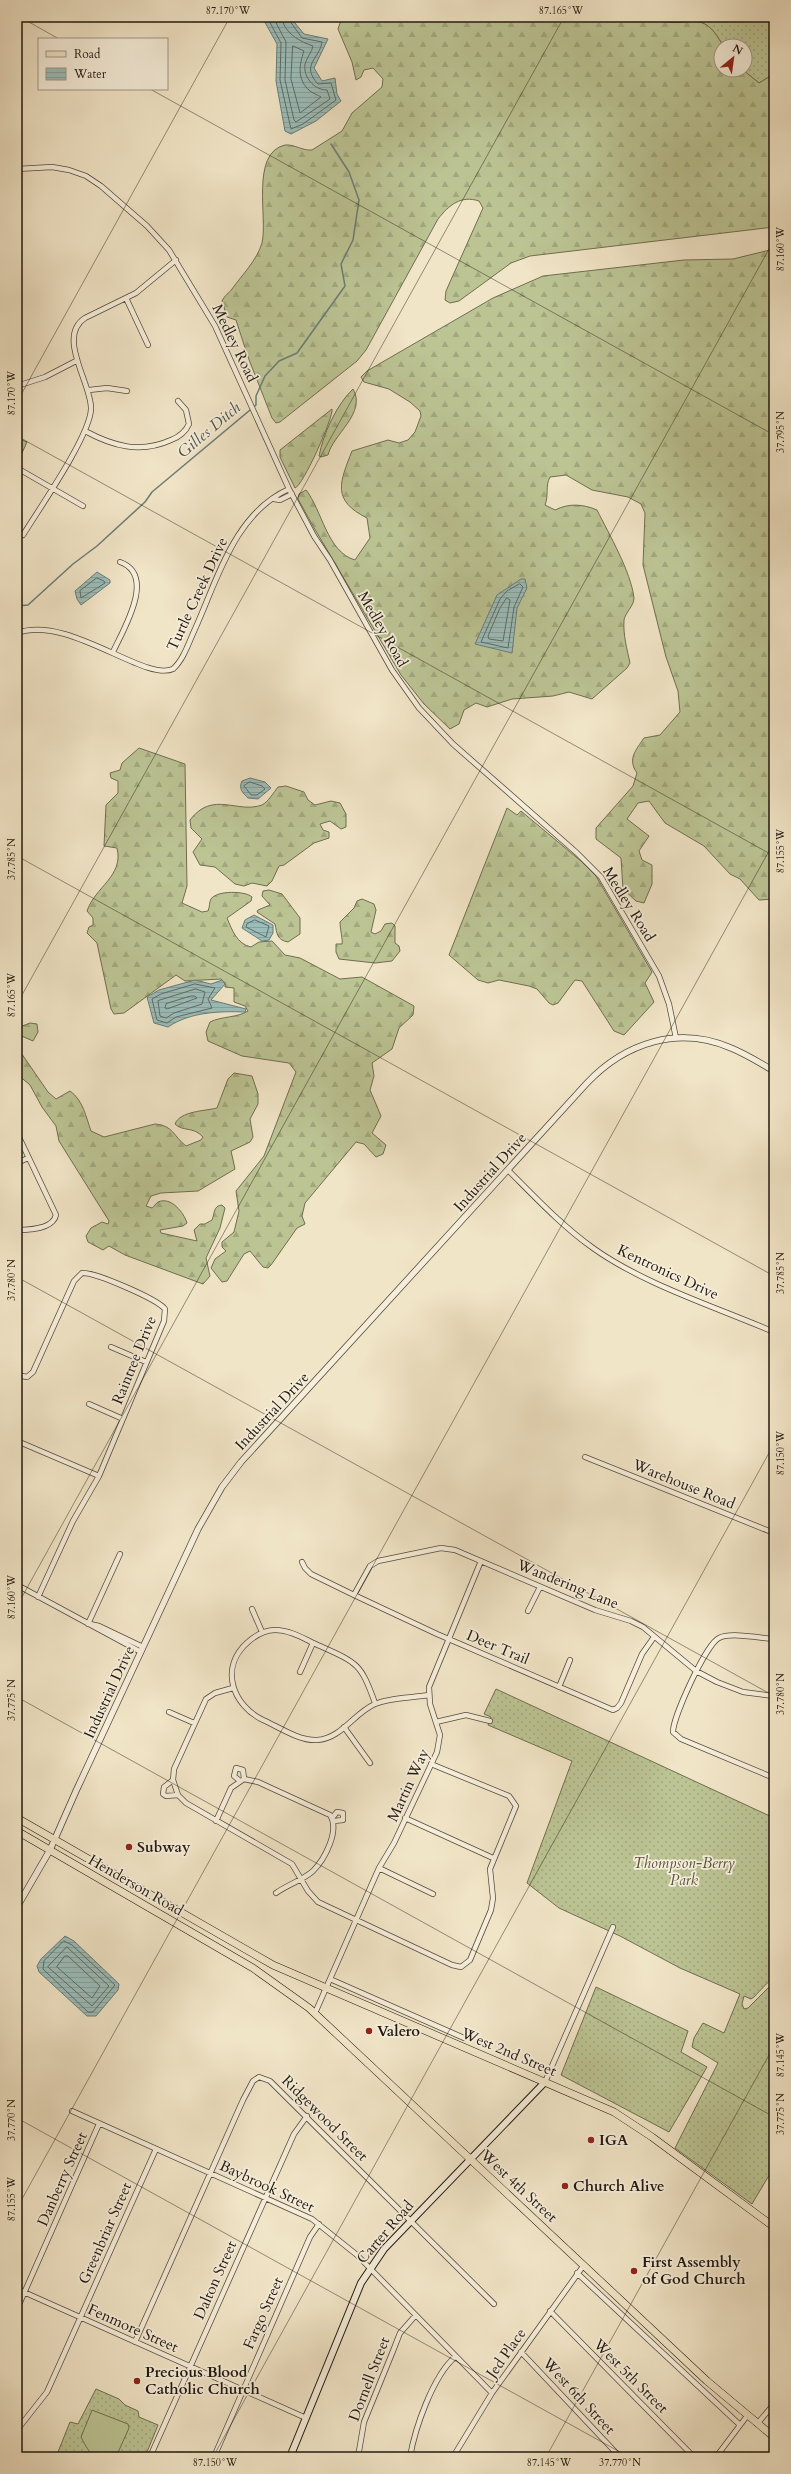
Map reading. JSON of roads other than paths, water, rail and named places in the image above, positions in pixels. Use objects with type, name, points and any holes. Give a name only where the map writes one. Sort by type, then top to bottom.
[{"type":"main road","name":"Henderson Road","points":[[17,1818],[216,1934]]},
{"type":"main road","name":"Henderson Road","points":[[17,1831],[241,1961]]},
{"type":"main road","name":"West 2nd Street","points":[[216,1934],[273,1964],[326,1988],[603,2107],[633,2124],[774,2227]]},
{"type":"main road","name":"West 4th Street","points":[[241,1961],[291,1994],[316,2013],[470,2159],[747,2416],[774,2437]]},
{"type":"main road","name":"Carter Road","points":[[290,2457],[347,2315],[369,2268],[470,2159],[546,2082]]},
{"type":"street","name":"Medley Road","points":[[17,169],[52,167],[69,170],[90,178],[148,226],[176,260],[209,314],[289,489],[376,642],[419,708],[471,762],[577,853],[601,877],[659,976],[670,1004],[676,1038]]},
{"type":"street","points":[[23,535],[85,431],[91,410],[89,390],[76,361],[75,336],[78,324],[85,318],[141,289],[176,260]]},
{"type":"street","points":[[126,298],[148,345]]},
{"type":"street","points":[[17,333],[18,386],[45,377],[76,361]]},
{"type":"street","points":[[89,390],[107,388],[126,391]]},
{"type":"street","points":[[85,431],[106,442],[124,447],[144,448],[164,443],[181,435],[189,424],[186,410],[178,401]]},
{"type":"street","points":[[17,468],[83,506]]},
{"type":"street","name":"Turtle Creek Drive","points":[[17,633],[30,630],[51,630],[158,670],[169,670],[177,665],[238,535],[253,514],[274,499],[278,494],[289,489]]},
{"type":"street","name":"Turtle Creek Drive","points":[[274,499],[280,500],[292,494]]},
{"type":"street","points":[[113,652],[132,610],[137,592],[133,571],[129,566],[120,562]]},
{"type":"street","points":[[676,1038],[698,1039],[721,1044],[774,1071]]},
{"type":"street","name":"Industrial Drive","points":[[17,1907],[55,1840],[76,1791],[198,1529],[222,1487],[235,1470],[508,1170],[609,1062],[641,1045],[656,1040],[676,1038]]},
{"type":"street","points":[[17,1133],[56,1215],[53,1221],[46,1225],[17,1230]]},
{"type":"street","points":[[17,1163],[28,1158]]},
{"type":"street","name":"Kentronics Drive","points":[[508,1170],[564,1224],[607,1257],[628,1269],[774,1332]]},
{"type":"street","name":"Raintree Drive","points":[[17,1374],[27,1376],[34,1372],[74,1282],[79,1275],[86,1273],[150,1298],[165,1309],[164,1321],[99,1476],[73,1521],[38,1597]]},
{"type":"street","points":[[111,1347],[146,1362]]},
{"type":"street","points":[[89,1404],[123,1419]]},
{"type":"street","points":[[17,1441],[99,1476]]},
{"type":"street","name":"Warehouse Road","points":[[585,1457],[774,1533]]},
{"type":"street","name":"Wandering Lane","points":[[354,1595],[370,1566],[383,1560],[441,1548],[454,1550],[602,1613],[631,1621],[654,1637],[696,1671],[743,1692],[774,1696]]},
{"type":"street","points":[[88,1624],[120,1554]]},
{"type":"street","name":"Deer Trail","points":[[302,1562],[311,1574],[354,1595],[448,1639],[615,1710],[621,1702],[642,1654],[654,1637]]},
{"type":"street","name":"Martin Way","points":[[316,2013],[379,1868],[406,1818],[440,1741],[429,1695],[432,1675],[481,1562]]},
{"type":"street","points":[[17,1585],[88,1624],[142,1650]]},
{"type":"street","points":[[528,1611],[540,1587]]},
{"type":"street","points":[[252,1609],[262,1632]]},
{"type":"street","points":[[376,1704],[360,1668],[349,1659],[281,1630],[262,1632],[246,1644],[235,1658],[231,1672],[233,1688],[240,1703],[255,1716],[300,1737],[312,1740],[324,1739],[344,1727],[376,1704],[429,1695]]},
{"type":"street","points":[[774,1639],[726,1636],[719,1638],[706,1651],[696,1671],[673,1729],[675,1735],[774,1778]]},
{"type":"street","points":[[300,1672],[313,1643]]},
{"type":"street","points":[[559,1687],[570,1660]]},
{"type":"street","points":[[233,1688],[210,1695],[203,1704],[175,1765],[173,1780],[178,1795],[186,1803],[287,1861],[302,1877],[308,1891],[318,1902],[452,1965],[461,1966],[468,1964],[491,1910],[493,1898],[490,1874],[494,1858],[516,1806],[512,1798],[431,1764]]},
{"type":"street","points":[[169,1712],[194,1723]]},
{"type":"street","points":[[436,1722],[466,1714],[490,1721]]},
{"type":"street","points":[[344,1727],[370,1763]]},
{"type":"street","points":[[173,1780],[164,1787],[163,1794],[168,1796],[178,1795]]},
{"type":"street","points":[[216,1821],[231,1788],[242,1780],[258,1782],[322,1810],[333,1819],[333,1835],[321,1861],[314,1870],[276,1893]]},
{"type":"street","points":[[406,1818],[494,1858]]},
{"type":"street","points":[[379,1868],[433,1894]]},
{"type":"street","points":[[546,2082],[613,1927]]},
{"type":"street","name":"West 2nd Street","points":[[330,1979],[464,2038]]},
{"type":"street","points":[[443,2038],[448,2031]]},
{"type":"street","name":"Ridgewood Street","points":[[135,2342],[210,2173],[255,2078],[262,2076],[270,2080],[307,2116],[494,2304]]},
{"type":"street","name":"Baybrook Street","points":[[72,2111],[302,2214],[318,2224],[369,2268],[492,2393]]},
{"type":"street","name":"Dalton Street","points":[[150,2457],[264,2198],[294,2134],[307,2116]]},
{"type":"street","name":"Danberry Street","points":[[17,2309],[99,2124]]},
{"type":"street","name":"Greenbriar Street","points":[[17,2430],[47,2392],[156,2149]]},
{"type":"street","name":"Fargo Street","points":[[214,2457],[310,2237],[318,2224]]},
{"type":"street","name":"Jed Place","points":[[453,2457],[492,2393],[584,2265]]},
{"type":"street","points":[[577,2273],[740,2425]]},
{"type":"street","name":"Fenmore Street","points":[[17,2289],[306,2418]]},
{"type":"street","name":"West 5th Street","points":[[550,2311],[694,2457]]},
{"type":"street","name":"Dornell Street","points":[[358,2457],[364,2422],[392,2351],[400,2333],[415,2316]]},
{"type":"street","name":"West 6th Street","points":[[521,2352],[620,2457]]},
{"type":"street","points":[[410,2457],[416,2432],[438,2378],[443,2368],[455,2357]]},
{"type":"street","points":[[758,2424],[774,2404]]},
{"type":"street","points":[[716,2457],[747,2416]]},
{"type":"water","points":[[262,17],[290,17],[304,34],[328,39],[314,68],[322,81],[335,78],[337,94],[341,101],[316,121],[291,134],[285,131],[276,81],[277,44]]},
{"type":"water","points":[[97,572],[110,580],[110,583],[81,605],[77,599],[75,591]]},
{"type":"water","points":[[521,579],[525,579],[527,588],[517,608],[512,653],[475,644],[497,595]]},
{"type":"water","points":[[250,778],[265,782],[271,788],[258,799],[248,798],[242,791],[241,784],[242,781]]},
{"type":"water","points":[[254,915],[273,925],[273,933],[269,940],[262,941],[242,928],[245,920]]},
{"type":"water","points":[[195,980],[211,984],[222,980],[225,984],[211,1000],[246,1009],[245,1012],[215,1012],[195,1015],[168,1027],[154,1023],[147,997],[159,990]]},
{"type":"water","points":[[65,1936],[74,1941],[119,1984],[118,1990],[96,2016],[87,2016],[39,1972],[37,1966],[41,1959]]},
{"type":"waterway","name":"Gilles Ditch","points":[[17,606],[28,605],[73,564],[97,546],[145,502],[152,492],[256,405],[256,396],[265,376],[279,361],[297,353],[345,286],[341,264],[353,240],[359,200],[349,172],[331,144]]},
{"type":"place","name":"Subway","points":[[129,1847]]},
{"type":"place","name":"Valero","points":[[369,2031]]},
{"type":"place","name":"IGA","points":[[591,2140]]},
{"type":"place","name":"Church Alive","points":[[565,2186]]},
{"type":"place","name":"First Assembly of God Church","points":[[634,2271]]},
{"type":"place","name":"Precious Blood Catholic Church","points":[[137,2381]]},
{"type":"park label","name":"Thompson-Berry Park","points":[[684,1872]]}]
